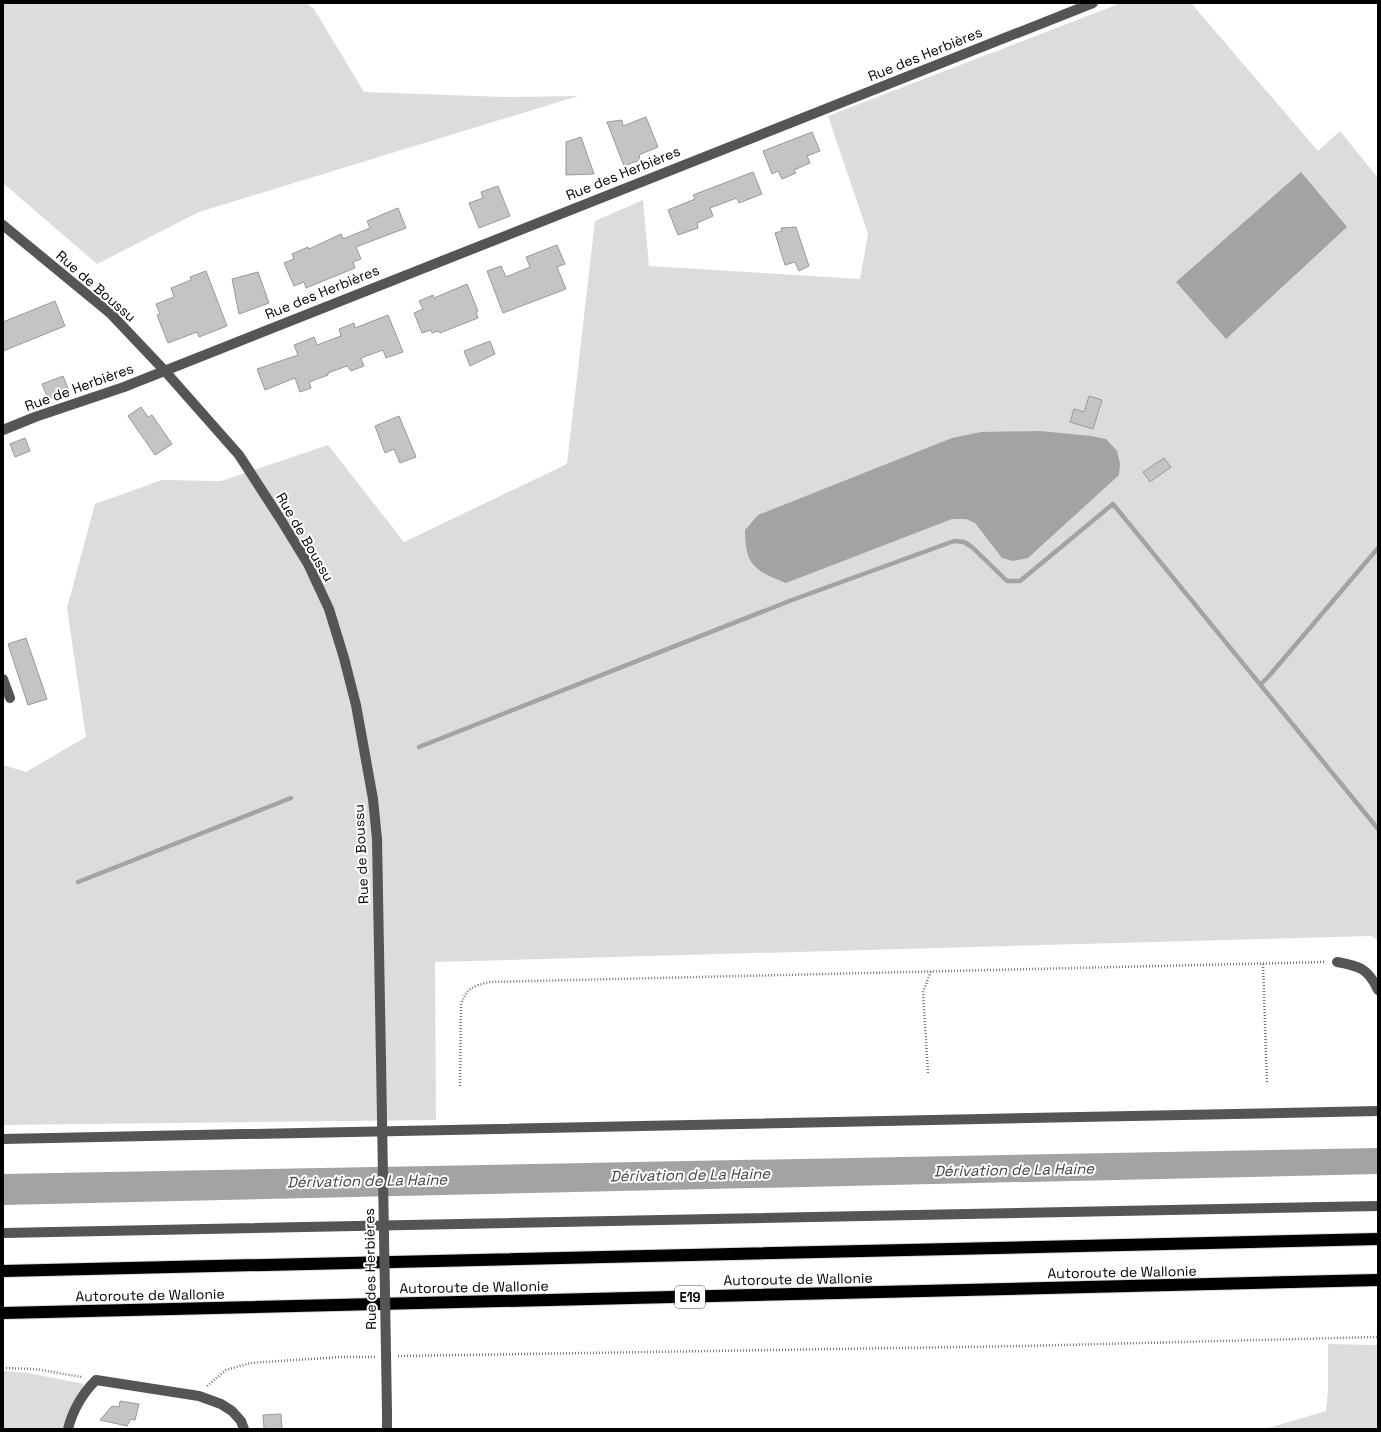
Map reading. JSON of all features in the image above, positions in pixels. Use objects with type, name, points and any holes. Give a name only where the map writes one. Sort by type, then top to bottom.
[{"type":"highway","name":"Autoroute de Wallonie","points":[[3,1271],[1378,1239]]},
{"type":"highway","name":"Autoroute de Wallonie","points":[[3,1313],[1378,1280]]},
{"type":"street","name":"Rue des Herbières","points":[[164,370],[1093,3]]},
{"type":"street","name":"Rue de Boussu","points":[[3,225],[111,314],[164,370],[239,455],[308,564],[329,610],[344,658],[356,705],[373,799],[377,839],[381,1060]]},
{"type":"street","name":"Rue de Herbières","points":[[3,430],[164,370]]},
{"type":"street","points":[[3,679],[10,698]]},
{"type":"street","points":[[1337,962],[1350,964],[1361,969],[1371,976],[1378,990]]},
{"type":"street","name":"Rue des Herbières","points":[[381,1060],[387,1429]]},
{"type":"street","points":[[3,1139],[1378,1111]]},
{"type":"street","points":[[3,1233],[1378,1206]]},
{"type":"street","points":[[68,1429],[76,1404],[86,1390],[96,1380],[199,1396],[221,1404],[232,1411],[241,1421],[244,1429]]},
{"type":"path","points":[[460,1086],[461,1004],[465,993],[475,985],[490,982],[1337,962]]},
{"type":"path","points":[[1263,964],[1267,1083]]},
{"type":"path","points":[[928,1073],[923,992],[931,971]]},
{"type":"path","points":[[395,1356],[1015,1346],[1378,1337]]},
{"type":"path","points":[[199,1396],[209,1384],[226,1370],[250,1363],[340,1357],[379,1357]]},
{"type":"path","points":[[3,1368],[36,1369],[96,1380]]},
{"type":"shaded area","points":[[3,3],[306,3],[314,9],[364,92],[505,97],[578,96],[199,212],[97,264],[3,183]]},
{"type":"shaded area","points":[[1121,3],[1191,3],[1318,151],[1340,131],[1378,178],[1378,940],[1371,936],[435,962],[436,1120],[3,1125],[3,765],[26,772],[86,737],[67,608],[95,504],[162,480],[221,481],[328,445],[404,542],[567,464],[595,221],[643,200],[649,266],[860,279],[868,234],[828,116]]},
{"type":"shaded area","points":[[1328,1344],[1378,1345],[1378,1429],[1265,1429],[1326,1411],[1328,1389]]},
{"type":"shaded area","points":[[3,1371],[28,1373],[84,1384],[64,1429],[3,1429]]},
{"type":"water","points":[[1301,172],[1347,227],[1226,339],[1176,282]]},
{"type":"water","points":[[1040,431],[1106,439],[1117,451],[1120,464],[1119,475],[1028,558],[1013,561],[1002,558],[975,523],[966,519],[952,519],[786,583],[759,570],[750,559],[745,542],[745,530],[758,515],[952,438],[981,432]]},
{"type":"water","name":"Dérivation de La Haine","points":[[1378,1148],[1378,1174],[3,1205],[3,1174]]},
{"type":"building","points":[[646,117],[658,147],[639,155],[640,160],[624,166],[607,122],[622,120],[623,126]]},
{"type":"building","points":[[812,132],[820,151],[807,156],[810,163],[794,170],[796,173],[782,179],[778,171],[772,174],[763,151]]},
{"type":"building","points":[[581,137],[594,174],[566,175],[566,142]]},
{"type":"building","points":[[753,172],[762,194],[739,203],[737,198],[710,208],[713,216],[697,223],[698,228],[678,235],[668,210],[695,199],[693,195]]},
{"type":"building","points":[[498,186],[510,216],[479,228],[469,203],[483,198],[481,192]]},
{"type":"building","points":[[398,208],[406,228],[356,247],[361,259],[353,262],[355,268],[306,288],[304,282],[294,286],[284,263],[294,259],[292,254],[308,247],[309,249],[341,234],[343,239],[370,228],[367,221]]},
{"type":"building","points":[[796,227],[809,266],[799,271],[795,262],[785,265],[775,233],[782,231],[781,228]]},
{"type":"building","points":[[557,245],[565,264],[557,267],[566,289],[503,313],[487,271],[501,266],[506,277],[530,267],[526,257]]},
{"type":"building","points":[[206,271],[227,326],[199,337],[197,332],[168,343],[157,315],[160,314],[156,304],[174,297],[171,288],[191,280],[190,277]]},
{"type":"building","points":[[258,272],[269,303],[239,314],[232,279]]},
{"type":"building","points":[[467,284],[478,311],[476,312],[478,318],[440,333],[438,331],[432,333],[431,330],[422,333],[414,313],[423,309],[419,301],[433,295],[434,298]]},
{"type":"building","points":[[55,301],[65,326],[3,351],[3,322]]},
{"type":"building","points":[[388,315],[403,352],[386,358],[383,350],[361,358],[364,366],[351,371],[347,366],[328,373],[328,375],[309,382],[311,388],[300,392],[295,378],[265,390],[257,369],[298,355],[294,345],[314,337],[317,345],[341,336],[339,329],[354,323],[355,328]]},
{"type":"building","points":[[490,341],[495,354],[470,366],[464,351]]},
{"type":"building","points":[[63,376],[69,391],[48,399],[42,384]]},
{"type":"building","points":[[1089,396],[1102,400],[1093,429],[1070,422],[1074,409],[1084,412]]},
{"type":"building","points":[[141,407],[148,417],[152,415],[172,444],[155,455],[128,416]]},
{"type":"building","points":[[399,416],[416,457],[400,463],[394,449],[385,453],[375,426]]},
{"type":"building","points":[[25,438],[30,451],[15,457],[10,444]]},
{"type":"building","points":[[1164,458],[1171,467],[1150,482],[1143,472]]},
{"type":"building","points":[[26,638],[47,699],[28,705],[8,644]]},
{"type":"building","points":[[120,1401],[139,1404],[135,1420],[131,1419],[127,1426],[100,1420],[112,1406],[119,1407]]},
{"type":"building","points":[[281,1414],[282,1429],[264,1429],[263,1415]]},
{"type":"waterway","points":[[419,747],[792,600],[954,541],[964,542],[972,547],[1007,581],[1020,581],[1113,504],[1378,829]]},
{"type":"waterway","points":[[1261,684],[1378,548]]},
{"type":"waterway","points":[[78,882],[291,798]]}]
